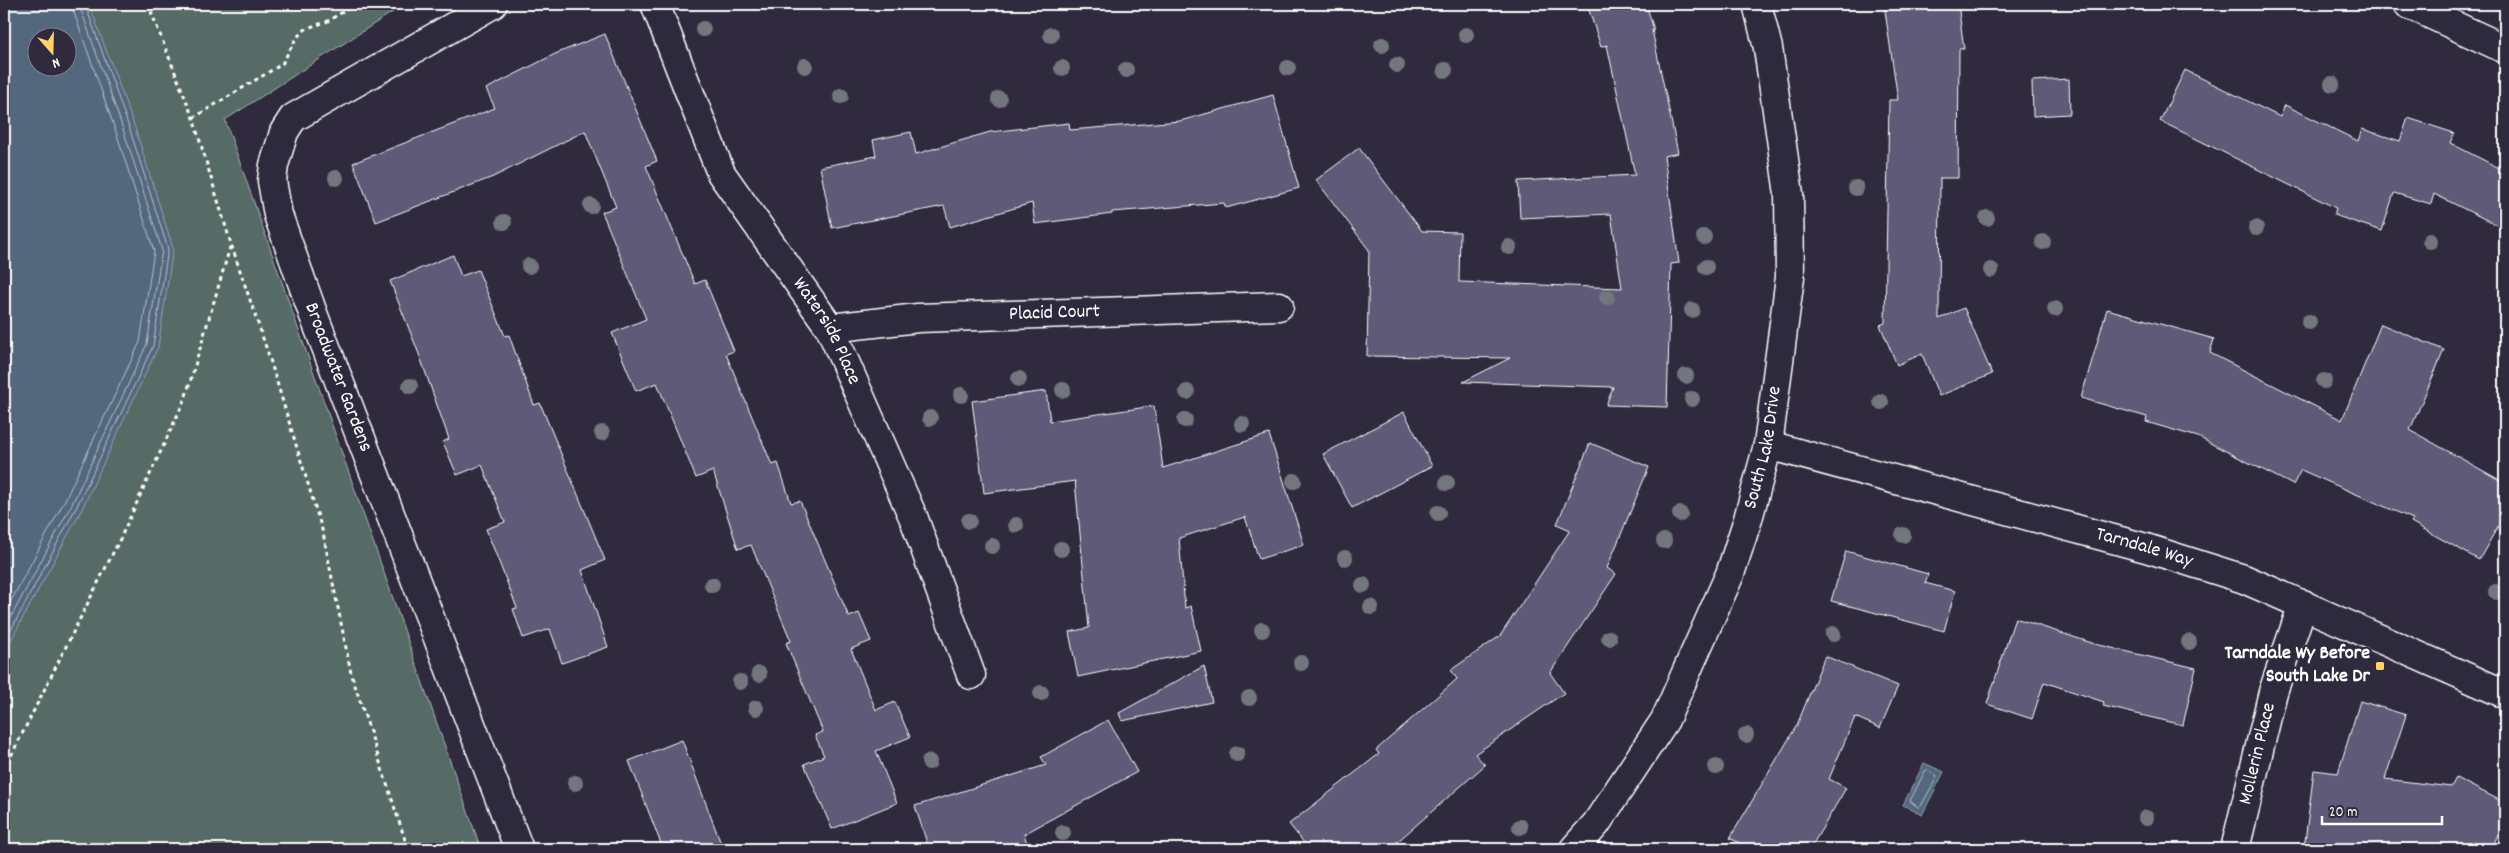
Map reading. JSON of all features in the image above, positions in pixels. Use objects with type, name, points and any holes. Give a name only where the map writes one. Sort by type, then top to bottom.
[{"type":"street","name":"Broadwater Gardens","points":[[493,4],[293,118],[284,132],[274,165],[272,181],[278,215],[314,316],[519,849]]},
{"type":"street","name":"Waterside Place","points":[[655,4],[720,173],[830,328],[914,520],[971,675]]},
{"type":"street","name":"South Lake Drive","points":[[1574,849],[1596,824],[1665,720],[1730,574],[1748,519],[1768,445],[1790,277],[1788,194],[1768,48],[1757,4]]},
{"type":"street","points":[[2408,4],[2505,49]]},
{"type":"street","name":"Placid Court","points":[[830,328],[918,318],[1279,306]]},
{"type":"street","name":"Tarndale Way","points":[[1768,445],[2146,548],[2244,579],[2505,694]]},
{"type":"street","name":"Mollerin Place","points":[[2235,849],[2274,692],[2303,604]]},
{"type":"path","points":[[148,4],[193,118],[231,244],[268,353],[323,533],[351,673],[408,849]]},
{"type":"path","points":[[193,118],[282,64],[297,38],[307,28],[326,22],[356,4]]},
{"type":"path","points":[[4,770],[120,539],[185,400],[231,244]]},
{"type":"green space","points":[[4,4],[405,4],[225,120],[481,849],[4,849]]},
{"type":"water","points":[[4,4],[89,4],[135,128],[173,248],[158,347],[82,509],[4,653]]},
{"type":"water","points":[[1924,763],[1944,772],[1922,815],[1903,805]]},
{"type":"building","points":[[1587,4],[1646,4],[1654,30],[1652,30],[1678,153],[1664,156],[1679,263],[1671,264],[1667,407],[1606,405],[1613,387],[1463,382],[1510,358],[1367,356],[1369,250],[1316,180],[1359,148],[1422,231],[1460,232],[1459,282],[1622,288],[1611,214],[1520,218],[1518,181],[1635,175],[1607,45],[1601,47]]},
{"type":"building","points":[[1884,4],[1958,4],[1964,49],[1959,49],[1958,178],[1940,178],[1939,319],[1964,308],[1992,374],[1939,396],[1922,354],[1897,365],[1880,325],[1885,323],[1889,100],[1898,100]]},
{"type":"building","points":[[605,34],[657,161],[646,166],[695,284],[705,280],[734,351],[726,354],[772,465],[778,463],[791,503],[800,501],[849,617],[859,613],[871,641],[851,649],[876,710],[895,702],[910,737],[876,751],[897,803],[832,829],[804,764],[824,756],[815,735],[823,732],[786,643],[791,641],[751,545],[738,549],[713,471],[696,478],[657,383],[636,391],[612,333],[646,319],[602,212],[616,207],[585,131],[493,177],[376,222],[353,163],[495,108],[486,89],[555,54]]},
{"type":"building","points":[[2185,70],[2280,117],[2285,105],[2358,141],[2362,129],[2400,141],[2408,118],[2454,133],[2450,143],[2505,171],[2505,229],[2434,194],[2431,204],[2394,193],[2382,231],[2334,215],[2336,208],[2160,121]]},
{"type":"building","points":[[2069,79],[2070,114],[2033,116],[2032,81]]},
{"type":"building","points":[[1273,95],[1299,188],[1226,208],[1224,203],[1112,212],[1112,214],[1035,224],[1032,203],[950,227],[944,206],[832,228],[820,167],[876,156],[873,140],[911,132],[916,154],[990,132],[1069,123],[1070,130],[1180,121]]},
{"type":"building","points":[[453,255],[461,276],[478,270],[505,336],[509,335],[534,405],[540,403],[605,560],[582,570],[608,647],[562,663],[550,629],[523,638],[513,609],[517,608],[486,529],[505,522],[482,465],[457,475],[443,442],[449,439],[419,354],[390,281]]},
{"type":"building","points":[[2107,309],[2214,339],[2210,353],[2342,420],[2381,324],[2444,350],[2410,430],[2505,483],[2505,514],[2479,560],[2411,522],[2413,519],[2301,470],[2293,485],[2198,437],[2146,422],[2147,417],[2081,398]]},
{"type":"building","points":[[1046,391],[1050,421],[1154,406],[1163,468],[1269,434],[1304,545],[1259,559],[1245,517],[1179,538],[1185,608],[1191,606],[1201,651],[1078,677],[1069,632],[1089,628],[1075,481],[984,493],[972,401]]},
{"type":"building","points":[[1404,412],[1432,466],[1352,508],[1323,454]]},
{"type":"building","points":[[1590,443],[1649,467],[1607,568],[1616,574],[1550,673],[1564,693],[1475,754],[1485,765],[1389,849],[1309,849],[1289,824],[1379,754],[1376,750],[1457,679],[1451,670],[1500,636],[1570,530],[1557,524]]},
{"type":"building","points":[[1846,551],[1928,574],[1925,583],[1955,591],[1944,631],[1831,601]]},
{"type":"building","points":[[2015,618],[2095,644],[2196,668],[2183,725],[2103,706],[2104,702],[2044,682],[2032,719],[1987,704]]},
{"type":"building","points":[[1825,656],[1898,686],[1880,728],[1855,717],[1829,779],[1846,788],[1810,849],[1751,849],[1730,838],[1797,725]]},
{"type":"building","points":[[1204,666],[1212,702],[1122,721],[1119,713]]},
{"type":"building","points":[[2360,701],[2406,715],[2385,779],[2451,787],[2456,778],[2505,803],[2505,821],[2491,849],[2304,849],[2314,770],[2338,773]]},
{"type":"building","points":[[1108,720],[1137,772],[1024,834],[1029,849],[929,849],[915,806],[1046,765],[1041,757]]},
{"type":"building","points":[[682,740],[723,849],[663,849],[629,761]]},
{"type":"place","name":"Tarndale Wy Before South Lake Dr","points":[[2380,666]]}]
